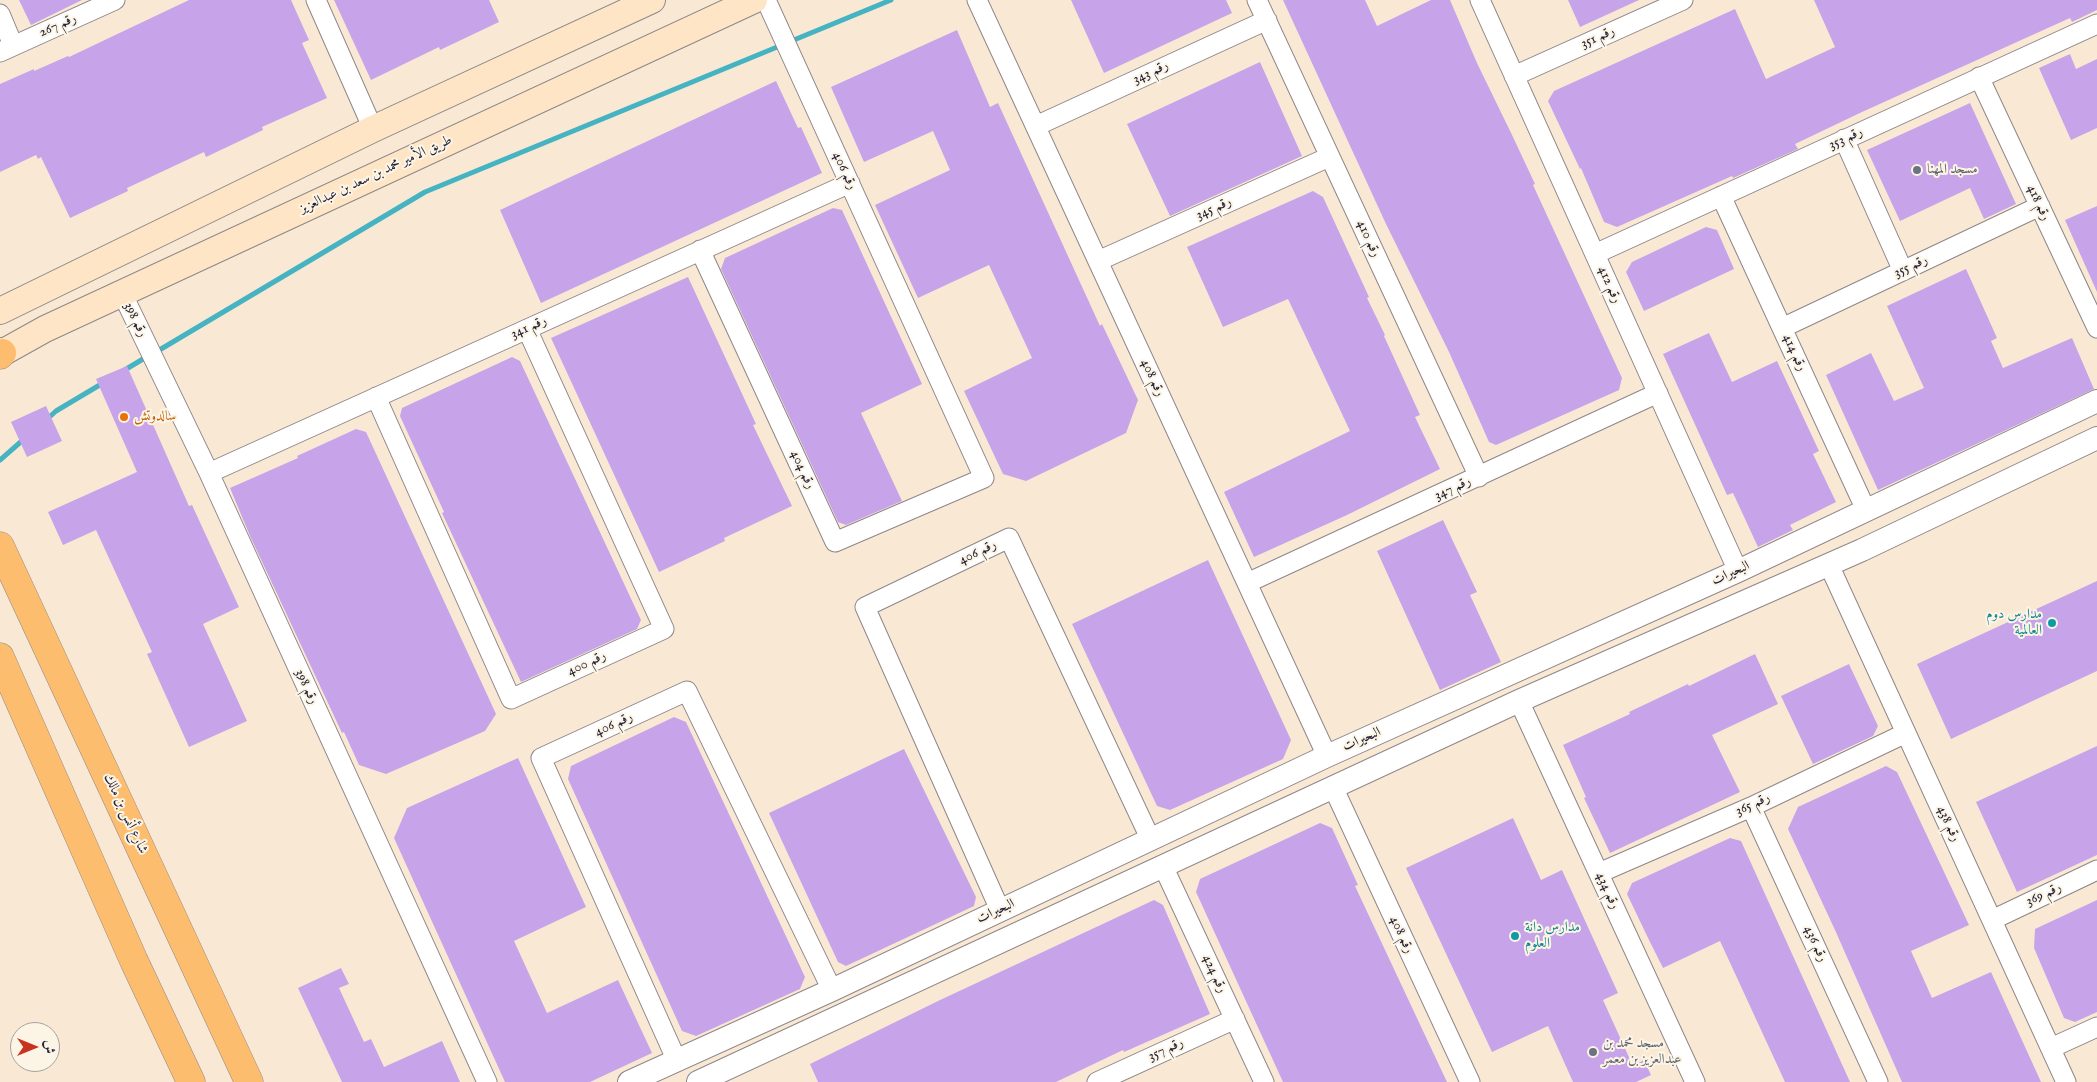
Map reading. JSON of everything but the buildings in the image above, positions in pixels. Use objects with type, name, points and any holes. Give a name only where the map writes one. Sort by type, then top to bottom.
[{"type":"main road","points":[[0,311],[373,129],[652,0]]},
{"type":"main road","name":"طريق الأمير محمد بن سعد بن عبدالعزيز","points":[[1,353],[45,329],[754,0]]},
{"type":"main road","name":"شارع أنس بن مالك","points":[[0,546],[249,1082]]},
{"type":"main road","points":[[0,657],[134,961],[191,1082]]},
{"type":"street","name":"رقم 267","points":[[7,49],[116,0]]},
{"type":"street","points":[[316,0],[373,129]]},
{"type":"street","name":"رقم 406","points":[[766,0],[984,478]]},
{"type":"street","name":"رقم 408","points":[[978,0],[1327,756]]},
{"type":"street","name":"رقم 410","points":[[1257,0],[1479,477]]},
{"type":"street","name":"رقم 412","points":[[1480,0],[1738,571]]},
{"type":"street","name":"رقم 351","points":[[1514,76],[1683,0]]},
{"type":"street","points":[[0,14],[7,49]]},
{"type":"street","name":"رقم 343","points":[[1036,126],[1266,20]]},
{"type":"street","name":"رقم 353","points":[[1594,254],[2097,24]]},
{"type":"street","name":"رقم 418","points":[[1979,77],[2097,328]]},
{"type":"street","points":[[1844,139],[1903,271]]},
{"type":"street","name":"رقم 345","points":[[1098,261],[1329,157]]},
{"type":"street","name":"رقم 341","points":[[209,473],[850,183]]},
{"type":"street","name":"رقم 414","points":[[1722,196],[1866,510]]},
{"type":"street","name":"رقم 355","points":[[1782,328],[2040,206]]},
{"type":"street","name":"رقم 404","points":[[700,250],[835,542],[984,478]]},
{"type":"street","name":"رقم 398","points":[[122,293],[209,473],[487,1082]]},
{"type":"street","name":"رقم 400","points":[[376,397],[511,699],[664,629],[527,329]]},
{"type":"street","name":"رقم 347","points":[[1247,584],[1658,393]]},
{"type":"street","name":"البحيرات","points":[[629,1082],[832,990],[1150,838],[1327,756],[1738,571],[2097,401]]},
{"type":"street","name":"البحيرات","points":[[698,1082],[1521,700],[1829,565],[2097,438]]},
{"type":"street","name":"رقم 406","points":[[1000,910],[865,607],[1009,538],[1150,838]]},
{"type":"street","name":"رقم 438","points":[[1829,565],[2066,1082]]},
{"type":"street","points":[[1512,672],[1521,700]]},
{"type":"street","name":"رقم 406","points":[[677,1060],[541,758],[687,691],[832,990]]},
{"type":"street","name":"رقم 434","points":[[1521,700],[1695,1082]]},
{"type":"street","name":"رقم 365","points":[[1599,874],[1752,807],[1906,734]]},
{"type":"street","name":"رقم 408","points":[[1333,787],[1470,1082]]},
{"type":"street","name":"رقم 436","points":[[1752,807],[1878,1082]]},
{"type":"street","name":"رقم 424","points":[[1163,866],[1264,1082]]},
{"type":"street","name":"رقم 369","points":[[1992,920],[2097,870]]},
{"type":"street","name":"رقم 357","points":[[1097,1082],[1235,1019]]},
{"type":"street","points":[[2051,1048],[2097,1027]]},
{"type":"waterway","points":[[789,42],[891,0]]},
{"type":"waterway","points":[[156,352],[425,192],[782,45]]},
{"type":"waterway","points":[[123,371],[148,356]]},
{"type":"waterway","points":[[45,421],[56,411],[103,383]]},
{"type":"waterway","points":[[0,460],[24,439]]},
{"type":"place","name":"مسجد المهنا","points":[[1917,170]]},
{"type":"place","name":"سالدوتش","points":[[124,417]]},
{"type":"place","name":"مدارس دوم العالمية","points":[[2052,623]]},
{"type":"place","name":"مدارس دانة العلوم","points":[[1515,936]]},
{"type":"place","name":"مسجد محمد بن عبدالعزيز بن معمر","points":[[1593,1052]]}]
